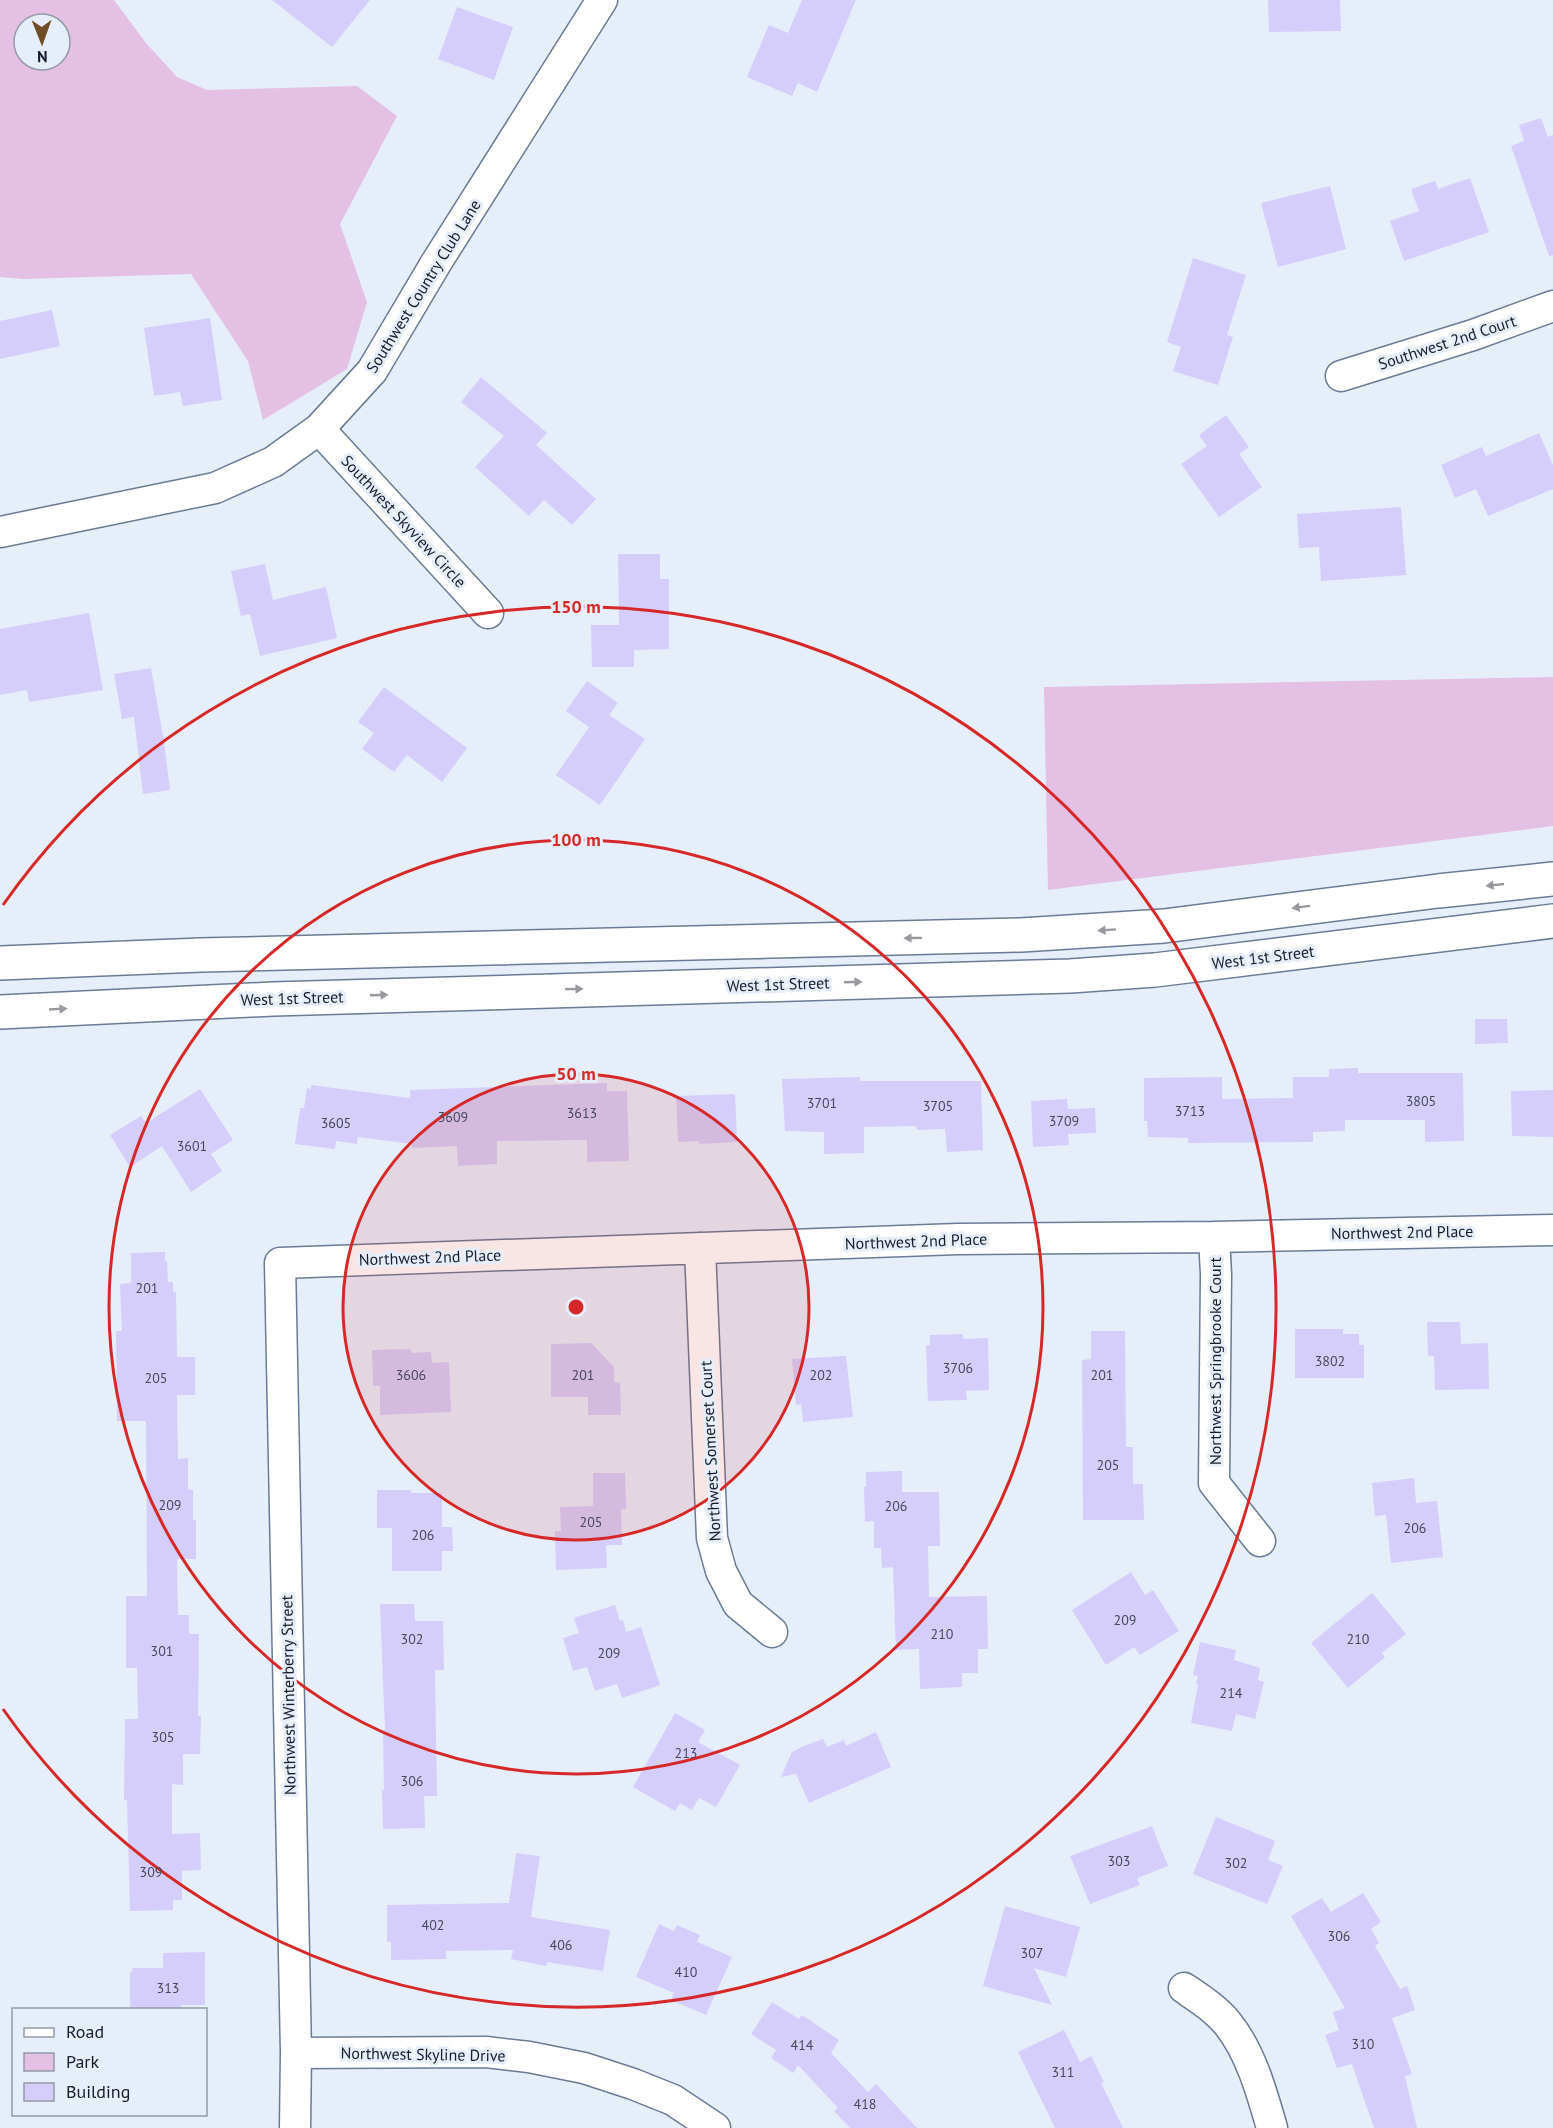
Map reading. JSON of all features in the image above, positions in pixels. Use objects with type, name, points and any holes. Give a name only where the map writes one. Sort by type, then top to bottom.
[{"type":"main road","points":[[0,963],[201,955],[1022,935],[1164,926],[1427,892],[1553,879]]},
{"type":"main road","name":"West 1st Street","points":[[0,1012],[308,998],[1081,975],[1155,970],[1553,921]]},
{"type":"street","name":"Southwest Country Club Lane","points":[[0,532],[215,488],[273,462],[319,429],[372,371],[442,253],[602,0]]},
{"type":"street","name":"Southwest 2nd Court","points":[[1341,376],[1473,335],[1553,306]]},
{"type":"street","name":"Southwest Skyview Circle","points":[[319,429],[488,613]]},
{"type":"street","name":"Northwest 2nd Place","points":[[279,1263],[958,1239],[1214,1237],[1553,1230]]},
{"type":"street","name":"Northwest Springbrooke Court","points":[[1214,1237],[1216,1274],[1214,1483],[1260,1541]]},
{"type":"street","name":"Northwest Somerset Court","points":[[700,1248],[712,1538],[720,1571],[738,1604],[772,1632]]},
{"type":"street","name":"Northwest Winterberry Street","points":[[279,1263],[296,2053],[295,2128]]},
{"type":"street","points":[[1184,1988],[1207,2004],[1228,2024],[1246,2054],[1263,2095],[1272,2128]]},
{"type":"street","name":"Northwest Skyline Drive","points":[[296,2053],[486,2052],[529,2057],[584,2068],[633,2084],[673,2100],[715,2128]]},
{"type":"green space","points":[[0,0],[114,0],[146,43],[177,77],[207,90],[357,86],[397,116],[340,224],[367,302],[347,369],[263,420],[248,361],[191,274],[23,279],[0,277]]},
{"type":"green space","points":[[1553,677],[1553,826],[1048,890],[1044,687]]},
{"type":"building","points":[[272,0],[370,0],[332,47]]},
{"type":"building","points":[[802,0],[856,0],[817,92],[798,83],[792,96],[747,77],[769,25],[788,33]]},
{"type":"building","points":[[1268,0],[1340,0],[1341,31],[1269,32]]},
{"type":"building","points":[[457,7],[513,27],[494,80],[438,59]]},
{"type":"building","points":[[1541,118],[1548,137],[1553,135],[1553,255],[1549,256],[1511,146],[1524,141],[1519,125]]},
{"type":"building","points":[[1470,178],[1489,232],[1404,261],[1390,221],[1419,211],[1411,189],[1435,181],[1438,189]]},
{"type":"building","points":[[1330,186],[1346,249],[1278,267],[1261,203]]},
{"type":"building","points":[[1193,258],[1246,275],[1227,335],[1233,337],[1218,385],[1173,371],[1181,347],[1167,342]]},
{"type":"building","points":[[52,310],[60,346],[0,359],[0,321]]},
{"type":"building","points":[[210,318],[222,400],[183,406],[180,392],[154,396],[144,328]]},
{"type":"building","points":[[481,377],[547,433],[536,445],[596,499],[572,525],[544,500],[529,516],[475,467],[504,436],[461,402]]},
{"type":"building","points":[[1226,415],[1249,447],[1239,454],[1262,487],[1219,517],[1181,464],[1207,446],[1199,435]]},
{"type":"building","points":[[1539,433],[1553,465],[1553,489],[1488,516],[1476,489],[1455,498],[1441,465],[1482,447],[1486,456]]},
{"type":"building","points":[[1401,507],[1406,575],[1321,581],[1319,547],[1299,548],[1297,514]]},
{"type":"building","points":[[618,554],[660,554],[660,579],[669,579],[669,649],[634,650],[634,667],[592,667],[591,625],[619,625]]},
{"type":"building","points":[[265,564],[273,600],[326,587],[337,638],[260,656],[250,614],[241,616],[231,571]]},
{"type":"building","points":[[89,613],[103,690],[29,702],[27,690],[0,695],[0,629]]},
{"type":"building","points":[[151,668],[170,790],[143,794],[134,717],[122,719],[114,674]]},
{"type":"building","points":[[587,681],[618,703],[609,715],[645,739],[600,805],[556,775],[589,727],[566,711]]},
{"type":"building","points":[[384,687],[467,748],[442,782],[407,755],[394,772],[362,749],[374,733],[358,722]]},
{"type":"building","points":[[1475,1019],[1507,1019],[1508,1043],[1475,1044]]},
{"type":"building","points":[[1358,1068],[1358,1073],[1463,1073],[1464,1141],[1425,1142],[1425,1120],[1345,1120],[1345,1131],[1313,1132],[1313,1142],[1188,1143],[1188,1138],[1148,1137],[1147,1121],[1144,1121],[1144,1078],[1222,1077],[1222,1099],[1293,1098],[1293,1077],[1329,1077],[1329,1069]]},
{"type":"building","points":[[860,1077],[860,1081],[981,1081],[983,1150],[947,1152],[945,1129],[917,1130],[916,1126],[864,1127],[864,1153],[824,1154],[824,1132],[785,1131],[782,1079]]},
{"type":"building","points":[[607,1083],[607,1091],[627,1091],[629,1161],[587,1162],[587,1140],[497,1141],[497,1164],[458,1166],[457,1146],[412,1148],[412,1144],[358,1137],[357,1144],[336,1141],[335,1149],[295,1144],[300,1108],[304,1108],[307,1088],[311,1089],[311,1085],[410,1098],[410,1090]]},
{"type":"building","points":[[200,1089],[233,1140],[211,1154],[222,1171],[191,1192],[162,1146],[130,1167],[110,1135],[141,1116],[146,1123]]},
{"type":"building","points":[[1553,1090],[1553,1137],[1512,1136],[1511,1091]]},
{"type":"building","points":[[735,1094],[737,1142],[699,1144],[699,1141],[678,1142],[676,1096]]},
{"type":"building","points":[[1067,1099],[1068,1109],[1095,1108],[1096,1133],[1068,1134],[1069,1145],[1033,1147],[1031,1101]]},
{"type":"building","points":[[165,1252],[168,1282],[173,1282],[173,1292],[176,1292],[177,1357],[195,1357],[195,1395],[177,1395],[178,1459],[188,1458],[188,1489],[193,1490],[193,1520],[196,1520],[196,1559],[177,1559],[178,1615],[189,1615],[189,1634],[199,1634],[198,1716],[201,1716],[200,1754],[183,1754],[183,1785],[172,1784],[172,1834],[200,1833],[201,1870],[182,1871],[182,1900],[173,1900],[173,1910],[130,1911],[127,1800],[124,1800],[125,1719],[138,1719],[137,1668],[126,1668],[126,1596],[147,1596],[146,1421],[117,1421],[116,1331],[122,1331],[120,1284],[131,1283],[131,1253]]},
{"type":"building","points":[[1427,1322],[1460,1322],[1461,1344],[1488,1343],[1489,1389],[1435,1390],[1434,1356],[1428,1356]]},
{"type":"building","points":[[1295,1329],[1343,1329],[1343,1334],[1359,1334],[1359,1345],[1364,1345],[1364,1378],[1295,1378]]},
{"type":"building","points":[[1091,1331],[1125,1331],[1126,1447],[1133,1447],[1133,1484],[1143,1484],[1144,1520],[1083,1520],[1082,1360],[1091,1359]]},
{"type":"building","points":[[963,1334],[963,1339],[988,1338],[989,1390],[966,1391],[967,1400],[928,1401],[926,1345],[930,1345],[930,1335]]},
{"type":"building","points":[[591,1343],[614,1367],[614,1382],[620,1383],[621,1415],[588,1415],[588,1397],[551,1397],[551,1344]]},
{"type":"building","points":[[411,1349],[411,1353],[431,1352],[432,1363],[449,1362],[451,1412],[380,1415],[380,1386],[373,1386],[372,1350]]},
{"type":"building","points":[[846,1356],[853,1417],[803,1422],[801,1404],[796,1405],[792,1359]]},
{"type":"building","points":[[902,1471],[902,1492],[939,1492],[940,1546],[928,1546],[929,1597],[987,1596],[988,1649],[978,1649],[978,1673],[962,1673],[962,1687],[920,1689],[919,1649],[896,1650],[893,1567],[882,1568],[881,1548],[874,1548],[874,1521],[865,1522],[864,1487],[866,1487],[866,1472]]},
{"type":"building","points":[[593,1473],[625,1473],[626,1509],[621,1509],[622,1545],[606,1545],[607,1568],[556,1570],[555,1531],[561,1531],[560,1507],[593,1506]]},
{"type":"building","points":[[1414,1478],[1416,1503],[1437,1501],[1443,1557],[1391,1563],[1386,1515],[1375,1516],[1372,1483]]},
{"type":"building","points":[[377,1490],[442,1493],[442,1527],[452,1527],[453,1551],[442,1551],[442,1571],[392,1571],[392,1528],[377,1528]]},
{"type":"building","points":[[1131,1572],[1145,1595],[1153,1590],[1179,1631],[1140,1655],[1134,1647],[1106,1665],[1072,1610]]},
{"type":"building","points":[[1372,1593],[1406,1634],[1382,1653],[1385,1657],[1348,1688],[1311,1643]]},
{"type":"building","points":[[380,1604],[414,1604],[415,1621],[443,1621],[444,1670],[435,1670],[437,1796],[424,1796],[425,1828],[383,1829],[383,1730],[385,1730]]},
{"type":"building","points":[[615,1605],[626,1632],[641,1627],[660,1685],[622,1698],[617,1684],[595,1691],[587,1667],[573,1671],[563,1638],[579,1633],[574,1618]]},
{"type":"building","points":[[1200,1642],[1236,1650],[1234,1660],[1260,1668],[1258,1680],[1264,1682],[1255,1719],[1236,1714],[1232,1731],[1191,1723],[1198,1685],[1196,1684],[1198,1676],[1193,1675]]},
{"type":"building","points":[[675,1713],[705,1730],[698,1742],[740,1765],[716,1807],[699,1798],[692,1810],[680,1803],[675,1811],[633,1787]]},
{"type":"building","points":[[876,1732],[891,1767],[809,1803],[796,1774],[781,1777],[792,1752],[804,1746],[823,1739],[827,1747],[844,1740],[846,1746]]},
{"type":"building","points":[[1216,1817],[1275,1841],[1268,1860],[1283,1866],[1267,1904],[1193,1874]]},
{"type":"building","points":[[1152,1826],[1168,1866],[1137,1878],[1140,1885],[1090,1904],[1070,1856]]},
{"type":"building","points":[[516,1853],[540,1856],[531,1917],[610,1930],[603,1971],[547,1962],[546,1966],[511,1959],[513,1950],[446,1951],[446,1959],[391,1960],[391,1942],[387,1942],[387,1905],[509,1903]]},
{"type":"building","points":[[1363,1893],[1381,1922],[1371,1929],[1379,1943],[1375,1946],[1400,1989],[1407,1986],[1415,2010],[1392,2018],[1412,2074],[1405,2076],[1417,2128],[1374,2128],[1352,2064],[1337,2068],[1325,2035],[1339,2030],[1333,2012],[1345,2008],[1291,1916],[1322,1898],[1331,1912]]},
{"type":"building","points":[[1005,1906],[1080,1927],[1066,1977],[1034,1968],[1052,2005],[983,1986]]},
{"type":"building","points":[[659,1924],[674,1931],[677,1925],[700,1935],[697,1942],[732,1957],[706,2015],[671,2000],[674,1993],[636,1977]]},
{"type":"building","points":[[205,1952],[205,2005],[181,2005],[181,2008],[130,2008],[132,1968],[163,1968],[163,1953]]},
{"type":"building","points":[[772,2002],[799,2019],[802,2015],[839,2040],[831,2053],[868,2092],[876,2084],[917,2128],[850,2128],[834,2111],[838,2108],[798,2065],[793,2073],[771,2058],[776,2050],[751,2034]]},
{"type":"building","points":[[1064,2030],[1080,2062],[1091,2056],[1104,2082],[1101,2083],[1123,2128],[1055,2128],[1018,2052]]}]
